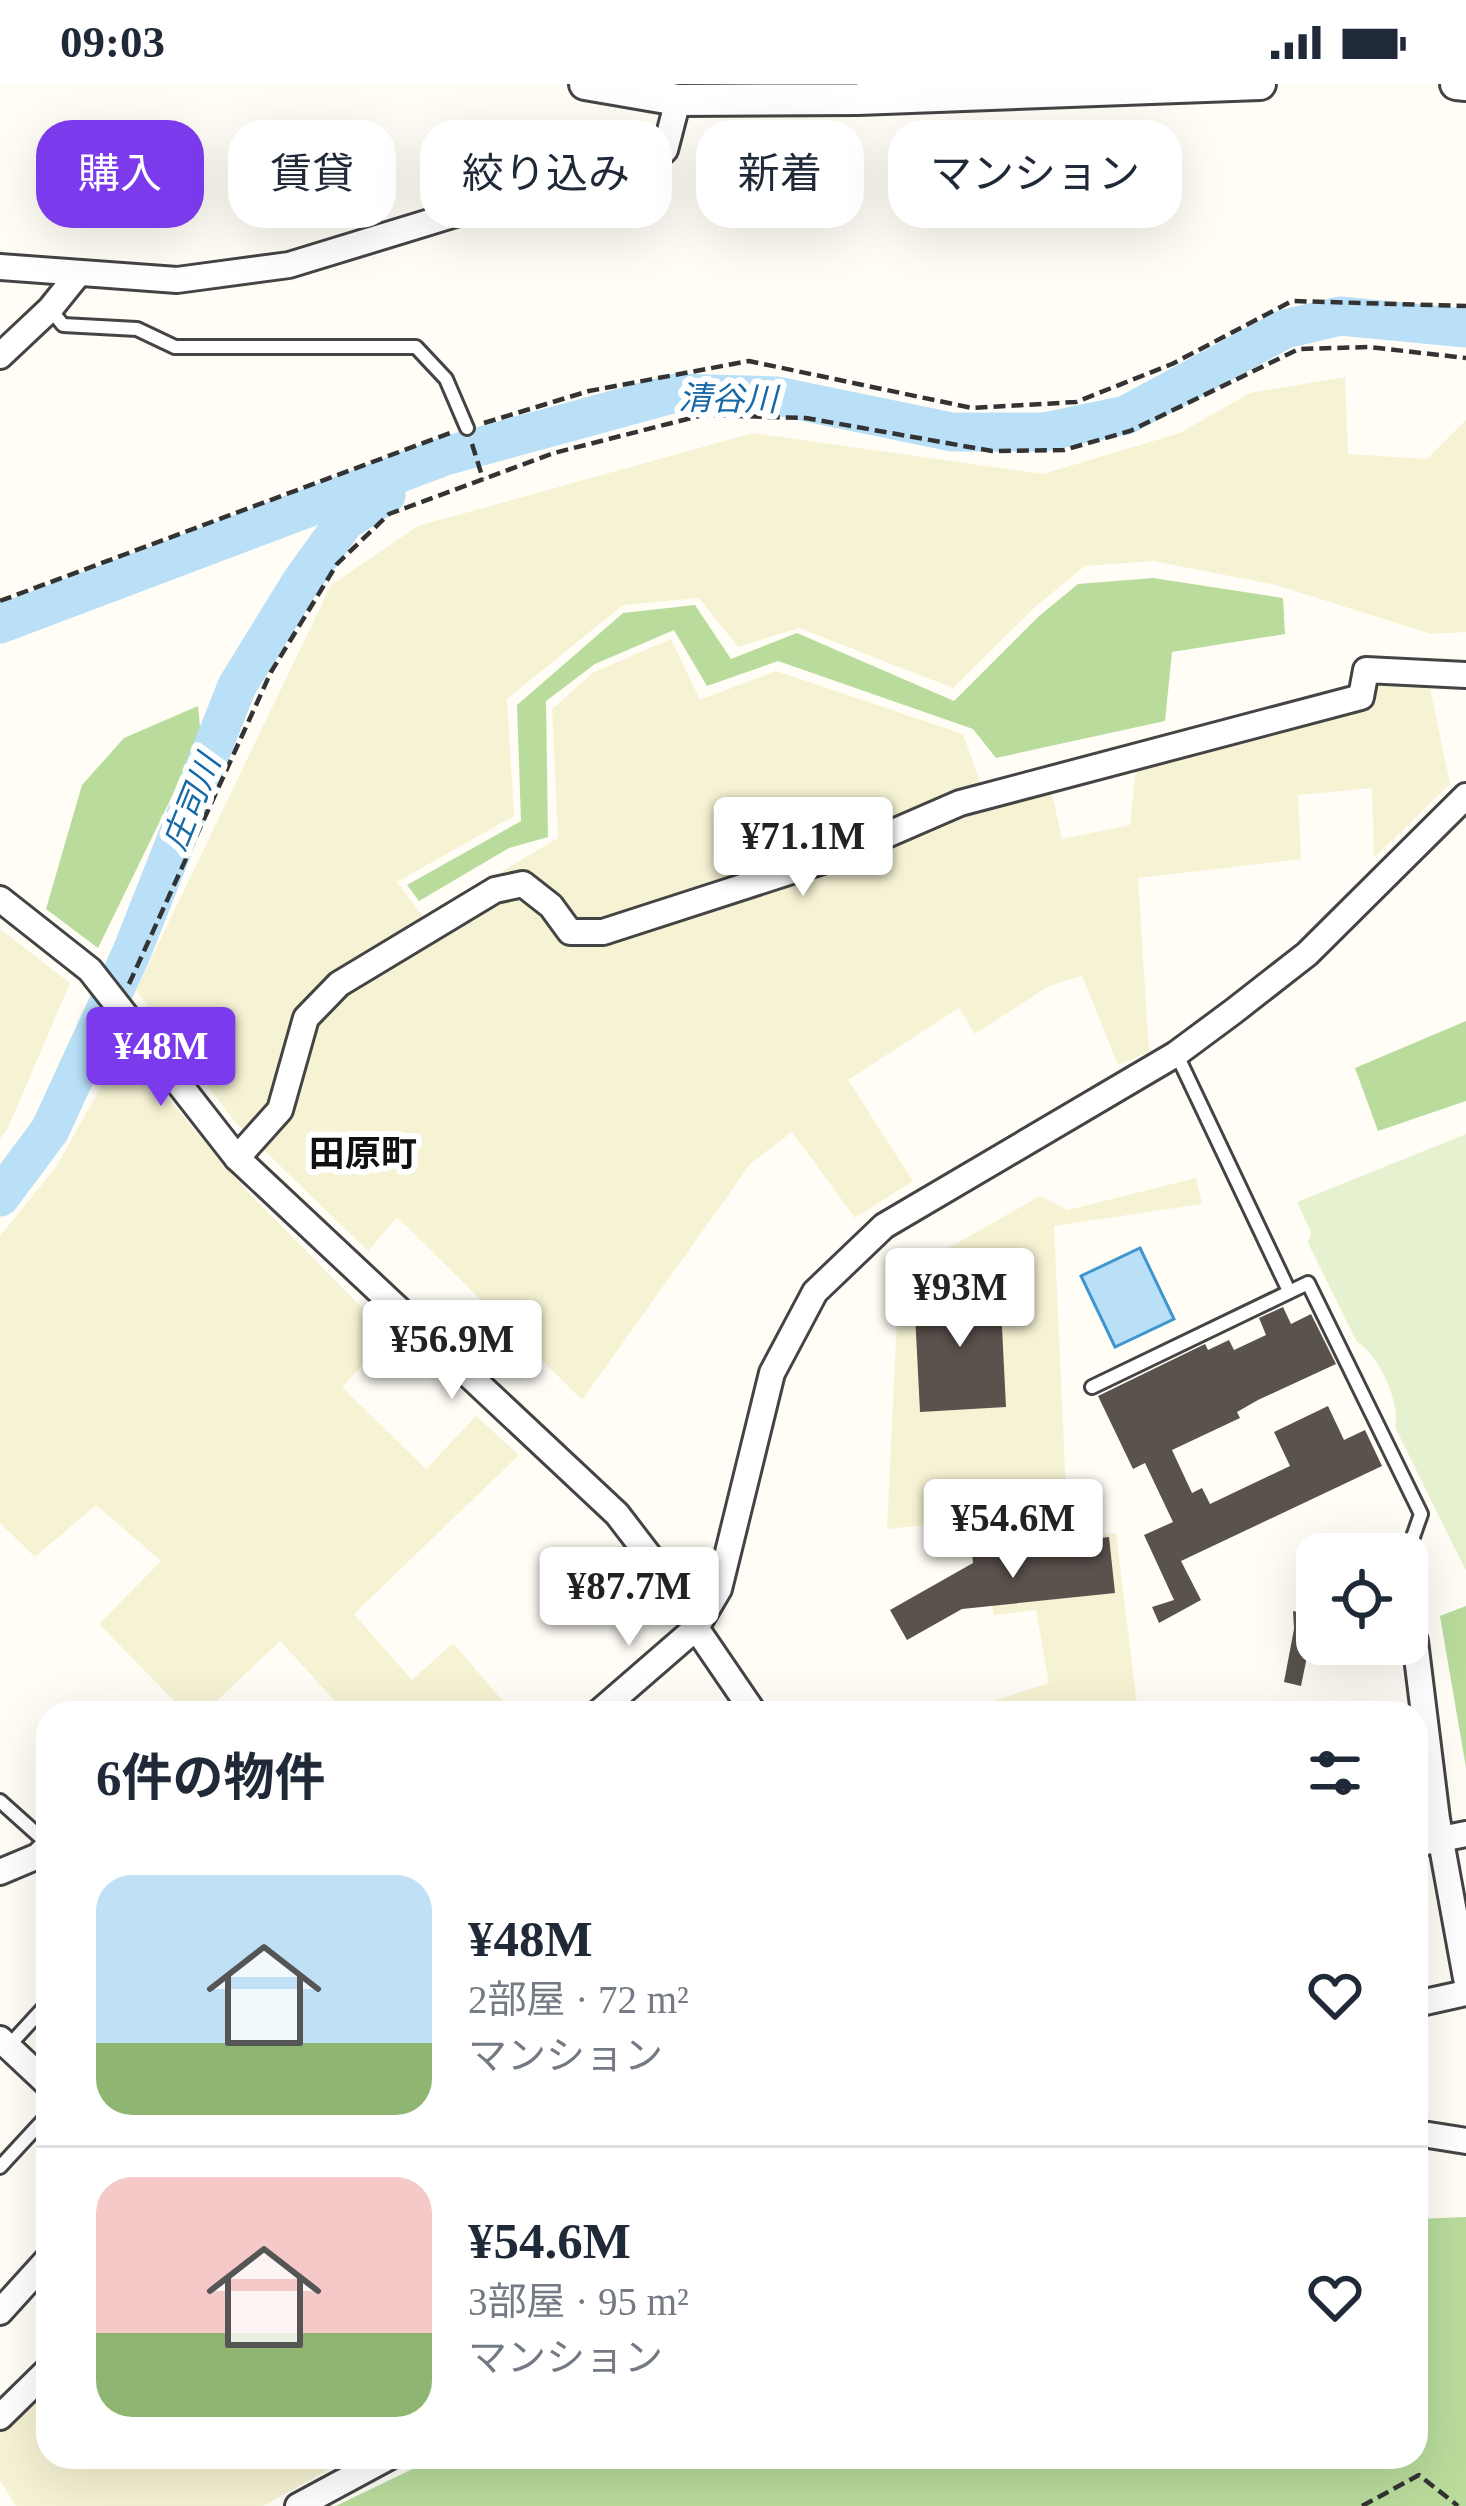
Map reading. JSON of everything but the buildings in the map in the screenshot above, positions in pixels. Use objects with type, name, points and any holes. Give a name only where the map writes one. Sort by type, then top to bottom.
[{"type":"street","points":[[585,84],[678,100],[1260,84]]},
{"type":"street","points":[[1456,84],[1466,85]]},
{"type":"street","points":[[0,267],[177,280],[290,265],[459,213],[563,196],[647,165],[665,149],[678,100]]},
{"type":"street","points":[[0,356],[80,273]]},
{"type":"street","points":[[237,1158],[280,1110],[306,1018],[339,984],[495,890],[523,884],[551,906],[570,932],[603,932],[838,856],[960,803],[1361,697],[1366,670],[1466,675]]},
{"type":"street","points":[[612,1701],[696,1628],[719,1589],[772,1373],[815,1292],[884,1226],[1176,1054],[1307,954],[1466,796]]},
{"type":"street","points":[[0,899],[90,970],[237,1158],[617,1514],[683,1600],[696,1628],[746,1701]]},
{"type":"street","points":[[1415,1665],[1421,1701]]},
{"type":"street","points":[[1428,1751],[1466,1978]]},
{"type":"street","points":[[0,1872],[36,1857]]},
{"type":"street","points":[[1428,2001],[1466,1993]]},
{"type":"street","points":[[3,2047],[36,2074]]},
{"type":"street","points":[[1428,2135],[1466,2141]]},
{"type":"street","points":[[0,2312],[36,2272]]},
{"type":"street","points":[[0,2417],[36,2382]]},
{"type":"street","points":[[298,2506],[367,2469]]},
{"type":"lane","points":[[50,309],[62,325],[137,329],[175,347],[416,346],[446,379],[467,428]]},
{"type":"lane","points":[[1176,1054],[1289,1291]]},
{"type":"lane","points":[[1092,1388],[1308,1283],[1421,1514],[1414,1533]]},
{"type":"lane","points":[[0,1801],[36,1834]]},
{"type":"lane","points":[[3,2047],[36,2015]]},
{"type":"lane","points":[[0,2167],[36,2128]]},
{"type":"path","points":[[0,601],[467,428],[589,392],[749,361],[972,408],[1076,402],[1172,364],[1292,301],[1466,306]]},
{"type":"path","points":[[126,1015],[271,672],[337,564],[389,514],[554,453],[703,415],[806,418],[992,451],[1064,450],[1130,430],[1299,349],[1369,347],[1466,358]]},
{"type":"path","points":[[467,428],[483,479]]},
{"type":"path","points":[[1362,2506],[1419,2475],[1458,2506]]},
{"type":"shaded area","points":[[1345,377],[1348,454],[1427,459],[1466,420],[1466,632],[1431,634],[1276,585],[1153,561],[1085,566],[1035,607],[953,688],[799,628],[738,647],[699,598],[623,605],[507,699],[514,816],[397,882],[424,918],[558,838],[552,709],[594,672],[671,639],[700,700],[776,671],[963,734],[990,810],[1052,793],[1062,839],[1130,825],[1136,767],[1371,706],[1377,680],[1429,683],[1450,784],[1374,858],[1372,788],[1298,795],[1301,859],[1138,878],[1149,1052],[1118,1065],[1082,976],[1049,986],[975,1034],[959,1008],[848,1080],[913,1181],[855,1218],[792,1132],[751,1163],[582,1400],[397,1217],[368,1251],[235,1122],[136,990],[331,585],[418,526],[753,433],[1043,474],[1180,433],[1250,393]]},
{"type":"shaded area","points":[[0,929],[70,983],[0,1139]]},
{"type":"shaded area","points":[[124,1046],[244,1188],[390,1336],[342,1387],[426,1469],[476,1416],[519,1455],[354,1614],[412,1680],[453,1643],[503,1701],[335,1701],[280,1641],[217,1701],[174,1701],[99,1624],[161,1561],[96,1505],[35,1557],[0,1523],[0,1236],[56,1167]]},
{"type":"shaded area","points":[[1196,1178],[1202,1204],[1054,1226],[1068,1536],[1116,1533],[1137,1701],[993,1701],[1049,1683],[1036,1610],[994,1615],[972,1520],[887,1529],[899,1276],[1040,1196],[1068,1210]]},
{"type":"shaded area","points":[[36,2401],[36,2469],[329,2469],[263,2506],[16,2506],[0,2481],[0,2433]]},
{"type":"green space","points":[[1153,578],[1283,598],[1285,634],[1172,652],[1165,721],[996,758],[973,729],[778,661],[707,686],[674,630],[595,664],[546,701],[548,837],[509,848],[419,901],[407,885],[521,821],[517,705],[623,613],[695,605],[731,659],[797,633],[954,701],[1078,584]]},
{"type":"green space","points":[[198,706],[201,737],[98,948],[46,909],[82,785],[124,738]]},
{"type":"green space","points":[[1466,1021],[1466,1101],[1378,1131],[1355,1068]]},
{"type":"green space","points":[[1466,1134],[1466,1571],[1395,1427],[1395,1405],[1386,1380],[1373,1357],[1357,1342],[1308,1243],[1311,1232],[1297,1202]]},
{"type":"green space","points":[[1466,1606],[1466,1768],[1440,1616]]},
{"type":"green space","points":[[1466,2217],[1466,2506],[336,2506],[412,2469],[1428,2469],[1428,2219]]},
{"type":"water","points":[[1140,1248],[1174,1319],[1115,1347],[1081,1276]]},
{"type":"waterway","name":"清谷川","points":[[0,624],[445,456],[676,393],[777,396],[952,432],[1044,432],[1126,415],[1285,329],[1340,316],[1466,328]]},
{"type":"waterway","name":"庄司川","points":[[0,1197],[50,1130],[131,954],[237,686],[345,521],[386,495]]},
{"type":"district","name":"田原町","points":[[363,1153]]}]
